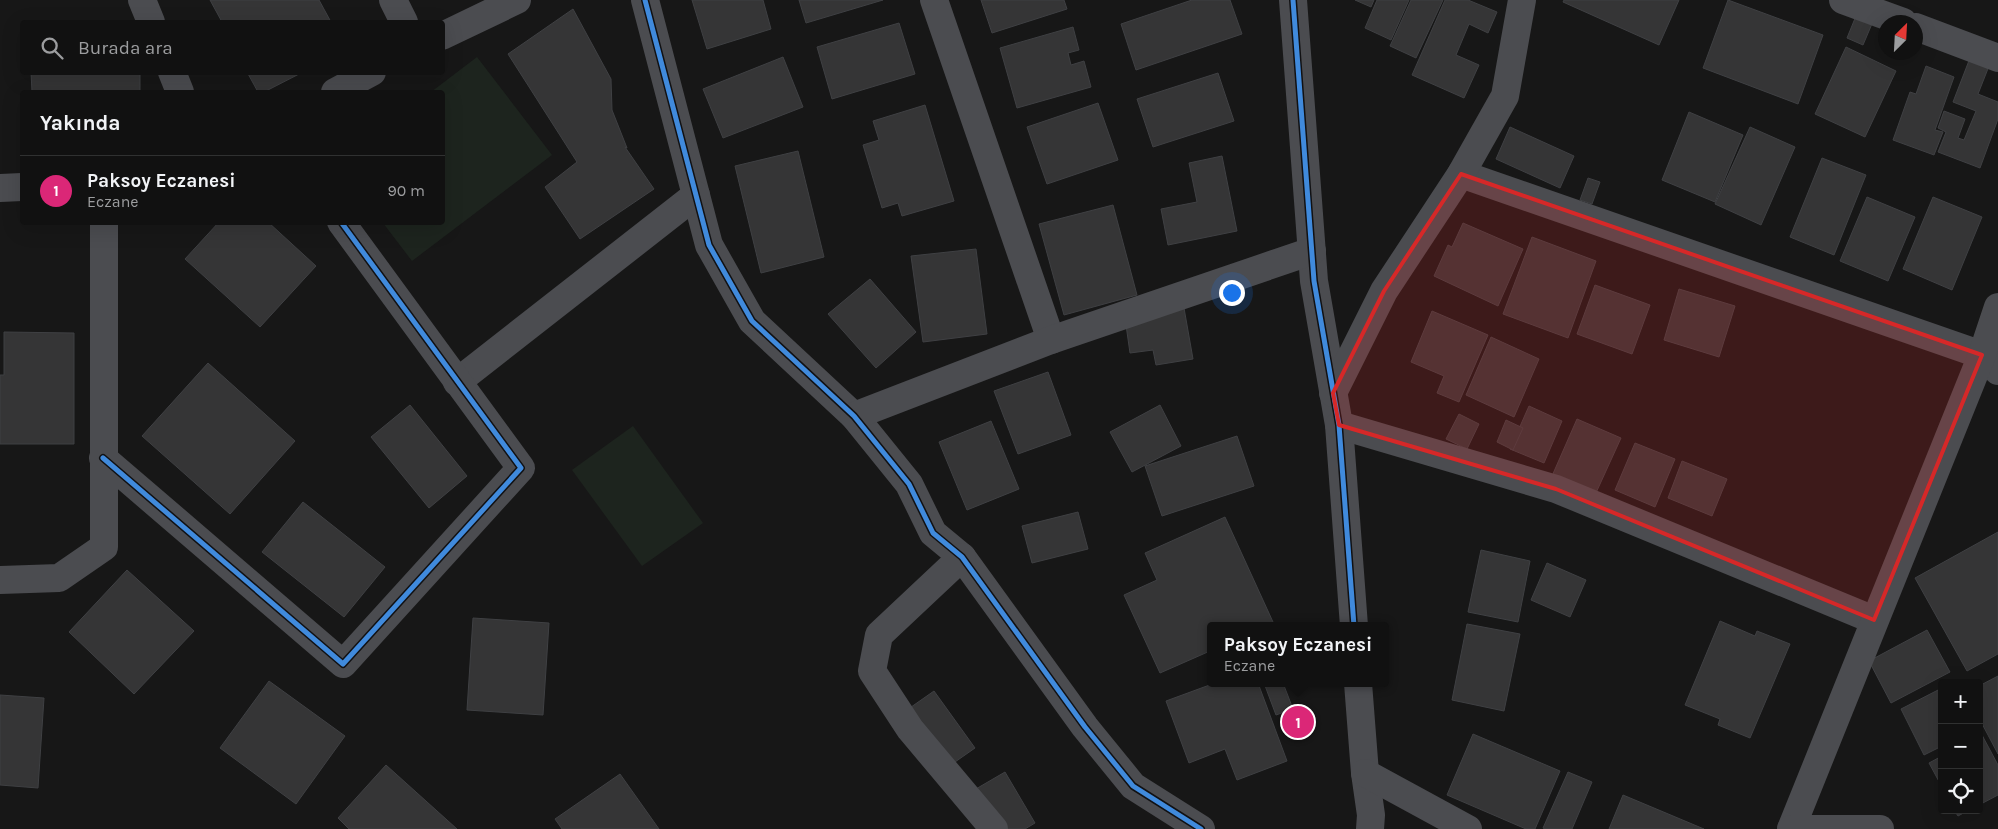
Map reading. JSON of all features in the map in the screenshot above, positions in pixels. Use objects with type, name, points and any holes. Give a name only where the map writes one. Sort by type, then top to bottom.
[{"type":"street","points":[[142,0],[150,20]]},
{"type":"street","points":[[393,0],[403,20]]},
{"type":"street","points":[[445,35],[517,0]]},
{"type":"street","points":[[645,0],[710,245],[752,321],[854,416],[909,484],[934,533],[962,557],[1086,727],[1133,786],[1202,829]]},
{"type":"street","points":[[934,0],[1051,340]]},
{"type":"street","points":[[1293,0],[1314,281],[1339,425],[1354,622]]},
{"type":"street","points":[[1333,393],[1384,291],[1461,174],[1505,96],[1522,0]]},
{"type":"street","points":[[1843,0],[1884,15]]},
{"type":"street","points":[[1923,30],[1998,58]]},
{"type":"street","points":[[173,75],[179,90]]},
{"type":"street","points":[[339,90],[366,75]]},
{"type":"street","points":[[1461,174],[1990,363]]},
{"type":"street","points":[[0,188],[20,187]]},
{"type":"street","points":[[457,382],[696,195]]},
{"type":"street","points":[[0,580],[60,578],[104,547],[104,225]]},
{"type":"street","points":[[103,458],[342,664],[521,468],[343,225]]},
{"type":"street","points":[[854,416],[1051,340],[1312,251]]},
{"type":"street","points":[[1880,829],[1791,829],[1874,620],[1990,363],[1998,307]]},
{"type":"street","points":[[1339,425],[1556,489],[1874,620]]},
{"type":"street","points":[[962,557],[879,635],[872,671],[910,729],[994,829]]},
{"type":"street","points":[[1358,687],[1365,773],[1371,815],[1370,829]]},
{"type":"street","points":[[1365,773],[1468,829]]},
{"type":"highlighted area","points":[[1461,174],[1982,355],[1874,620],[1556,489],[1339,425],[1333,393],[1384,291]]},
{"type":"shaded area","points":[[477,57],[552,155],[412,261],[385,225],[445,225],[445,90],[434,90]]},
{"type":"shaded area","points":[[633,426],[703,523],[642,566],[572,470]]},
{"type":"building","points":[[210,0],[319,0],[330,20],[221,20]]},
{"type":"building","points":[[692,0],[763,0],[771,29],[707,49]]},
{"type":"building","points":[[799,0],[883,0],[806,23]]},
{"type":"building","points":[[981,0],[1064,0],[1067,9],[992,33]]},
{"type":"building","points":[[1192,0],[1230,0],[1242,34],[1136,70],[1121,24]]},
{"type":"building","points":[[1355,0],[1374,0],[1371,7]]},
{"type":"building","points":[[1377,0],[1409,0],[1391,40],[1365,28]]},
{"type":"building","points":[[1411,0],[1443,0],[1416,58],[1390,46]]},
{"type":"building","points":[[1445,0],[1468,0],[1497,12],[1488,33],[1469,24],[1456,55],[1479,65],[1464,98],[1412,75]]},
{"type":"building","points":[[1564,0],[1679,0],[1659,45],[1563,2]]},
{"type":"building","points":[[1728,0],[1823,35],[1798,104],[1703,68]]},
{"type":"building","points":[[573,9],[611,79],[612,110],[627,148],[625,147],[654,189],[580,239],[545,187],[577,162],[508,54]]},
{"type":"building","points":[[1858,11],[1874,19],[1863,45],[1847,38]]},
{"type":"building","points":[[899,23],[915,74],[832,99],[817,47]]},
{"type":"building","points":[[1073,27],[1079,50],[1068,53],[1071,65],[1084,61],[1091,87],[1017,108],[1000,48]]},
{"type":"building","points":[[1846,47],[1896,71],[1865,137],[1815,114]]},
{"type":"building","points":[[783,57],[803,107],[723,138],[703,89]]},
{"type":"building","points":[[1970,58],[1989,66],[1978,94],[1998,102],[1998,119],[1980,168],[1938,152],[1946,132],[1938,128],[1944,111],[1965,119],[1958,138],[1964,140],[1976,111],[1953,102]]},
{"type":"building","points":[[1926,66],[1954,77],[1935,130],[1943,132],[1934,155],[1893,140],[1910,92],[1916,94]]},
{"type":"building","points":[[1218,73],[1234,121],[1153,147],[1137,99]]},
{"type":"building","points":[[31,75],[140,75],[140,90],[32,90]]},
{"type":"building","points":[[249,75],[297,75],[268,90],[257,90]]},
{"type":"building","points":[[1098,103],[1118,160],[1047,184],[1027,127]]},
{"type":"building","points":[[925,105],[954,201],[902,216],[898,203],[882,208],[863,145],[879,140],[873,121]]},
{"type":"building","points":[[1689,112],[1743,135],[1715,202],[1662,180]]},
{"type":"building","points":[[1510,127],[1574,156],[1560,188],[1496,159]]},
{"type":"building","points":[[1750,127],[1795,147],[1761,225],[1715,204]]},
{"type":"building","points":[[798,151],[824,257],[761,273],[735,166]]},
{"type":"building","points":[[1222,156],[1237,231],[1168,245],[1161,209],[1197,202],[1189,163]]},
{"type":"building","points":[[1822,158],[1866,175],[1834,255],[1790,237]]},
{"type":"building","points":[[1588,178],[1600,182],[1592,204],[1580,200]]},
{"type":"building","points":[[1867,197],[1915,217],[1888,281],[1840,261]]},
{"type":"building","points":[[1933,197],[1982,217],[1952,290],[1903,269]]},
{"type":"building","points":[[1113,205],[1137,295],[1064,315],[1039,224]]},
{"type":"building","points":[[1463,223],[1523,249],[1498,306],[1434,276],[1448,245],[1452,247]]},
{"type":"building","points":[[216,225],[271,225],[316,266],[260,327],[185,259]]},
{"type":"building","points":[[1532,237],[1596,261],[1568,338],[1503,314]]},
{"type":"building","points":[[976,249],[987,334],[923,342],[911,256]]},
{"type":"building","points":[[870,279],[916,332],[876,368],[828,314]]},
{"type":"building","points":[[1595,285],[1650,305],[1632,354],[1577,334]]},
{"type":"building","points":[[1679,289],[1735,306],[1719,357],[1664,340]]},
{"type":"building","points":[[1184,308],[1193,359],[1156,365],[1153,350],[1130,353],[1125,318]]},
{"type":"building","points":[[1432,311],[1488,335],[1459,402],[1437,393],[1444,376],[1411,362]]},
{"type":"building","points":[[4,332],[74,333],[74,444],[0,444],[0,375],[4,375]]},
{"type":"building","points":[[1491,337],[1539,359],[1514,417],[1466,395]]},
{"type":"building","points":[[208,363],[295,441],[230,514],[142,436]]},
{"type":"building","points":[[1048,372],[1071,435],[1018,454],[994,391]]},
{"type":"building","points":[[410,405],[467,476],[429,508],[371,437]]},
{"type":"building","points":[[1160,405],[1181,446],[1132,472],[1110,432]]},
{"type":"building","points":[[1529,406],[1562,421],[1544,463],[1510,449]]},
{"type":"building","points":[[1459,414],[1479,424],[1467,449],[1446,439]]},
{"type":"building","points":[[1577,419],[1621,438],[1595,495],[1552,476]]},
{"type":"building","points":[[1506,420],[1523,428],[1513,450],[1497,442]]},
{"type":"building","points":[[991,421],[1019,489],[967,510],[939,442]]},
{"type":"building","points":[[1237,436],[1254,486],[1162,516],[1145,466]]},
{"type":"building","points":[[1635,443],[1675,459],[1655,507],[1615,490]]},
{"type":"building","points":[[1682,461],[1727,479],[1712,516],[1668,498]]},
{"type":"building","points":[[303,502],[385,567],[344,617],[262,552]]},
{"type":"building","points":[[1078,512],[1088,549],[1032,563],[1022,526]]},
{"type":"building","points":[[1225,517],[1273,622],[1207,622],[1207,652],[1160,673],[1124,595],[1157,580],[1145,553]]},
{"type":"building","points":[[1998,532],[1998,654],[1967,671],[1915,578]]},
{"type":"building","points":[[1481,550],[1530,561],[1518,622],[1468,612]]},
{"type":"building","points":[[1547,563],[1586,580],[1570,617],[1531,600]]},
{"type":"building","points":[[127,570],[194,631],[134,694],[69,632]]},
{"type":"building","points":[[473,618],[549,623],[543,715],[467,710]]},
{"type":"building","points":[[1720,621],[1755,636],[1757,631],[1790,644],[1750,738],[1718,725],[1720,719],[1685,705]]},
{"type":"building","points":[[1467,624],[1520,634],[1504,711],[1452,700]]},
{"type":"building","points":[[1927,630],[1950,672],[1891,703],[1869,661]]},
{"type":"building","points":[[1998,676],[1998,754],[1983,726],[1983,684]]},
{"type":"building","points":[[269,681],[345,736],[296,804],[220,748]]},
{"type":"building","points":[[1207,686],[1259,687],[1287,761],[1237,780],[1225,749],[1189,763],[1166,701]]},
{"type":"building","points":[[1266,687],[1285,687],[1293,709],[1276,715]]},
{"type":"building","points":[[1938,690],[1938,748],[1924,755],[1901,709]]},
{"type":"building","points":[[934,691],[975,748],[945,769],[904,712]]},
{"type":"building","points":[[0,695],[44,698],[38,788],[0,785]]},
{"type":"building","points":[[1473,734],[1560,771],[1535,829],[1526,829],[1447,795]]},
{"type":"building","points":[[1983,737],[1998,765],[1998,795],[1983,803]]},
{"type":"building","points":[[1938,758],[1938,780],[1929,763]]},
{"type":"building","points":[[386,765],[457,829],[349,829],[338,818]]},
{"type":"building","points":[[1005,772],[1035,823],[1025,829],[990,829],[969,793]]},
{"type":"building","points":[[1568,772],[1592,782],[1572,829],[1545,829],[1543,828]]},
{"type":"building","points":[[620,774],[659,829],[562,829],[555,819]]},
{"type":"building","points":[[1623,795],[1704,829],[1609,829]]},
{"type":"cycle path","points":[[645,0],[709,245],[752,321],[854,416],[909,484],[933,533],[962,557],[1085,727],[1133,786],[1201,829]]},
{"type":"cycle path","points":[[1293,0],[1314,281],[1339,425],[1354,622]]},
{"type":"cycle path","points":[[103,458],[343,664],[521,468],[343,225]]},
{"type":"place","name":"Paksoy Eczanesi","points":[[1298,722]]}]
